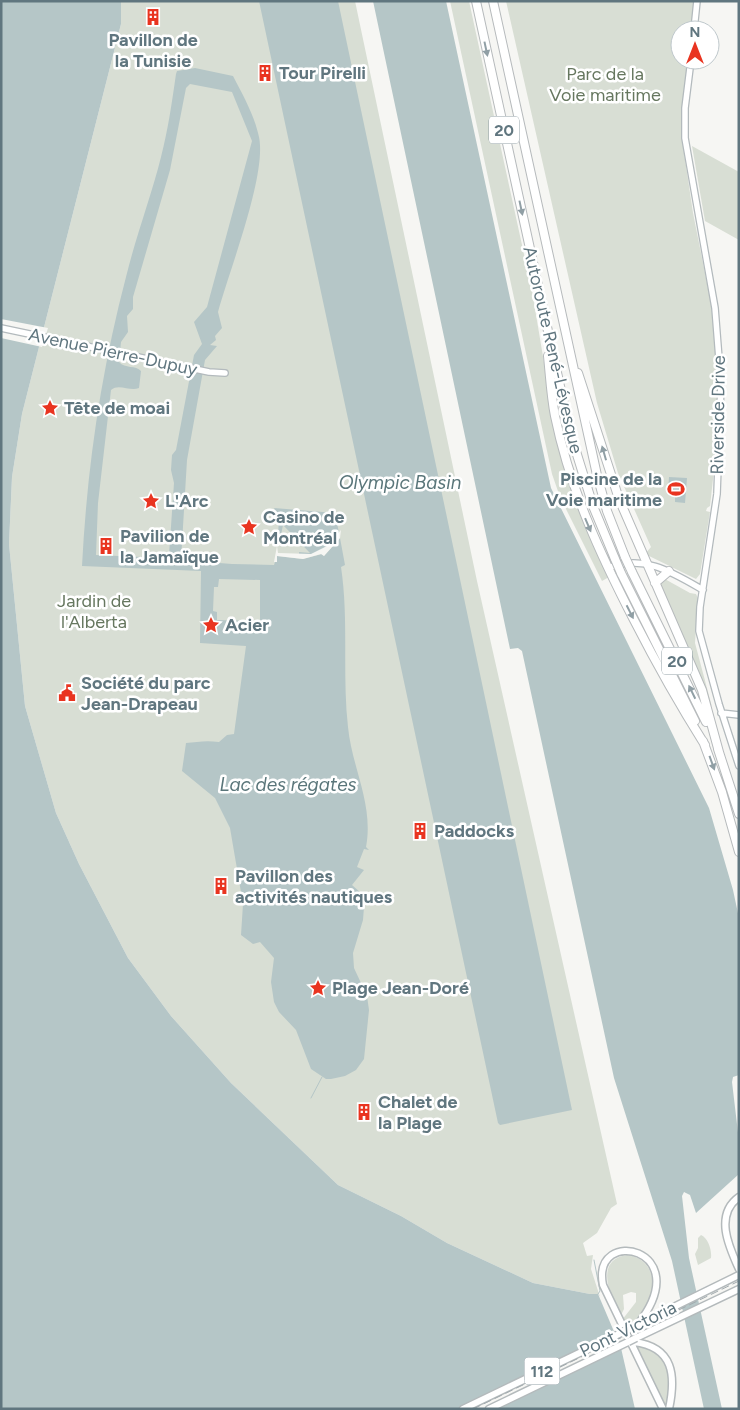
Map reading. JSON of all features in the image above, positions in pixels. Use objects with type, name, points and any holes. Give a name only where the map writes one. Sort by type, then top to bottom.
[{"type":"highway","name":"Autoroute René-Lévesque","points":[[476,1],[544,316],[576,453],[614,559],[705,745],[739,852]]},
{"type":"highway","name":"Autoroute René-Lévesque","points":[[493,1],[599,484],[625,557],[699,706],[719,752],[739,814]]},
{"type":"highway","points":[[544,316],[554,412],[564,454],[585,518],[608,568],[672,693],[705,745]]},
{"type":"highway","points":[[567,344],[590,404],[619,498],[702,690],[719,752]]},
{"type":"highway","points":[[655,582],[668,571]]},
{"type":"main road","points":[[739,1197],[727,1211],[725,1225],[728,1242],[739,1269]]},
{"type":"main road","points":[[638,1324],[645,1316],[654,1293],[656,1278],[654,1268],[648,1258],[641,1253],[632,1251],[618,1252],[610,1258],[604,1267],[602,1278],[604,1289],[663,1409]]},
{"type":"main road","name":"Pont Victoria","points":[[463,1409],[739,1275]]},
{"type":"main road","name":"Pont Victoria","points":[[490,1409],[739,1290]]},
{"type":"main road","points":[[631,1342],[655,1348],[668,1363],[673,1383],[669,1409]]},
{"type":"street","points":[[695,20],[697,1]]},
{"type":"street","name":"Riverside Drive","points":[[690,70],[684,108],[685,138],[715,308],[720,375],[717,494],[700,613],[700,636],[721,713],[739,766]]},
{"type":"street","name":"Avenue Pierre-Dupuy","points":[[1,328],[225,374]]},
{"type":"street","points":[[608,568],[625,563],[646,563],[668,571],[703,590]]},
{"type":"street","points":[[721,713],[727,712],[739,715]]},
{"type":"green space","name":"Jardin de l'Alberta","points":[[121,1],[355,1],[477,581],[617,1204],[611,1208],[597,1233],[583,1243],[587,1256],[593,1255],[591,1269],[600,1297],[598,1294],[533,1283],[447,1243],[401,1216],[338,1185],[231,1083],[171,1016],[128,958],[79,864],[56,813],[25,706],[9,544],[12,477],[22,414],[121,24]]},
{"type":"green space","points":[[450,1],[469,1],[532,291],[555,428],[609,577],[602,581],[560,497],[552,474]]},
{"type":"green space","name":"Parc de la Voie maritime","points":[[506,1],[694,1],[692,20],[670,20],[670,70],[687,70],[681,132],[693,213],[712,308],[717,363],[716,452],[710,506],[706,511],[710,512],[700,574],[696,579],[645,554],[651,547],[618,473],[597,403]]},
{"type":"green space","points":[[692,146],[739,172],[739,240],[705,221]]},
{"type":"green space","points":[[663,578],[690,593],[696,594],[698,598],[695,643],[712,707],[660,590],[660,583]]},
{"type":"green space","points":[[701,1235],[709,1245],[711,1258],[698,1265],[695,1254],[698,1248],[698,1238]]},
{"type":"green space","points":[[627,1255],[636,1257],[643,1262],[648,1268],[653,1284],[650,1302],[646,1310],[626,1328],[622,1320],[636,1302],[636,1293],[631,1292],[623,1295],[624,1309],[620,1317],[609,1290],[607,1272],[610,1264],[617,1258]]},
{"type":"green space","points":[[634,1345],[656,1354],[662,1360],[669,1376],[666,1408]]},
{"type":"water","points":[[1,1],[121,1],[121,24],[22,414],[12,477],[9,544],[25,706],[56,813],[79,864],[128,958],[171,1016],[231,1083],[338,1185],[401,1216],[447,1243],[533,1283],[598,1294],[621,1348],[635,1409],[1,1409]]},
{"type":"water","name":"Olympic Basin","points":[[259,1],[338,1],[572,1110],[500,1125],[498,1123]]},
{"type":"water","points":[[373,1],[446,1],[551,488],[709,808],[733,890],[739,918],[739,1075],[733,1077],[732,1082],[739,1141],[739,1174],[696,1213],[690,1195],[684,1192],[682,1196],[689,1258],[722,1409],[704,1409],[672,1261],[614,1078],[522,651],[518,648],[510,649]]},
{"type":"water","name":"Lac des régates","points":[[195,68],[233,76],[255,122],[259,137],[260,154],[258,175],[246,223],[218,312],[222,328],[215,336],[216,340],[210,345],[217,346],[205,360],[187,460],[181,560],[274,565],[277,556],[303,559],[322,554],[324,556],[340,538],[345,565],[341,567],[345,607],[346,707],[350,742],[365,801],[368,831],[366,847],[369,850],[364,849],[357,867],[364,870],[352,885],[361,893],[364,907],[363,920],[353,953],[354,968],[367,996],[369,1010],[364,1059],[356,1070],[345,1076],[331,1079],[326,1079],[311,1069],[296,1030],[279,1012],[274,1002],[271,982],[274,958],[260,942],[253,944],[241,935],[243,904],[230,828],[215,798],[182,771],[186,743],[219,742],[227,735],[234,734],[246,646],[200,643],[201,571],[82,566],[87,493],[102,384],[130,262],[163,147],[177,71]],"holes":[[[190,84],[232,92],[252,141],[207,307],[194,322],[202,344],[194,355],[176,450],[172,455],[171,470],[174,483],[169,555],[166,558],[96,555],[98,503],[111,390],[117,387],[139,388],[141,371],[124,366],[119,362],[121,342],[128,332],[127,316],[133,309],[133,297],[170,170],[186,88]],[[219,579],[260,580],[260,621],[217,620],[217,612],[213,611],[214,587],[218,587]]]},
{"type":"water","points":[[669,477],[687,478],[685,503],[675,502],[675,493],[668,493]]},
{"type":"water","points":[[274,508],[335,513],[339,533],[322,550],[311,554],[299,555],[299,552],[310,553],[283,525],[281,535],[278,535],[279,519]]},
{"type":"pier","points":[[1,319],[48,328],[42,347],[1,338]]},
{"type":"pier","points":[[341,530],[340,538],[324,556],[321,554],[303,559],[277,556],[277,562],[274,562],[277,546],[278,553],[311,554],[327,546]]},
{"type":"pier","points":[[617,1333],[623,1347],[495,1409],[459,1409]]},
{"type":"waterway","points":[[311,1098],[322,1077]]},
{"type":"waterway","points":[[594,1260],[600,1291],[598,1294]]},
{"type":"railway","points":[[473,1409],[739,1281]]},
{"type":"place","name":"Pavillon de la Tunisie","points":[[153,17]]},
{"type":"place","name":"Tour Pirelli","points":[[265,73]]},
{"type":"place","name":"Tête de moai","points":[[50,408]]},
{"type":"place","name":"Piscine de la Voie maritime","points":[[676,489]]},
{"type":"place","name":"L'Arc","points":[[151,501]]},
{"type":"place","name":"Casino de Montréal","points":[[249,527]]},
{"type":"place","name":"Pavilion de la Jamaïque","points":[[106,546]]},
{"type":"place","name":"Acier","points":[[211,625]]},
{"type":"place","name":"Société du parc Jean-Drapeau","points":[[67,693]]},
{"type":"place","name":"Paddocks","points":[[420,831]]},
{"type":"place","name":"Pavillon des activités nautiques","points":[[221,886]]},
{"type":"place","name":"Plage Jean-Doré","points":[[318,988]]},
{"type":"place","name":"Chalet de la Plage","points":[[364,1112]]}]
